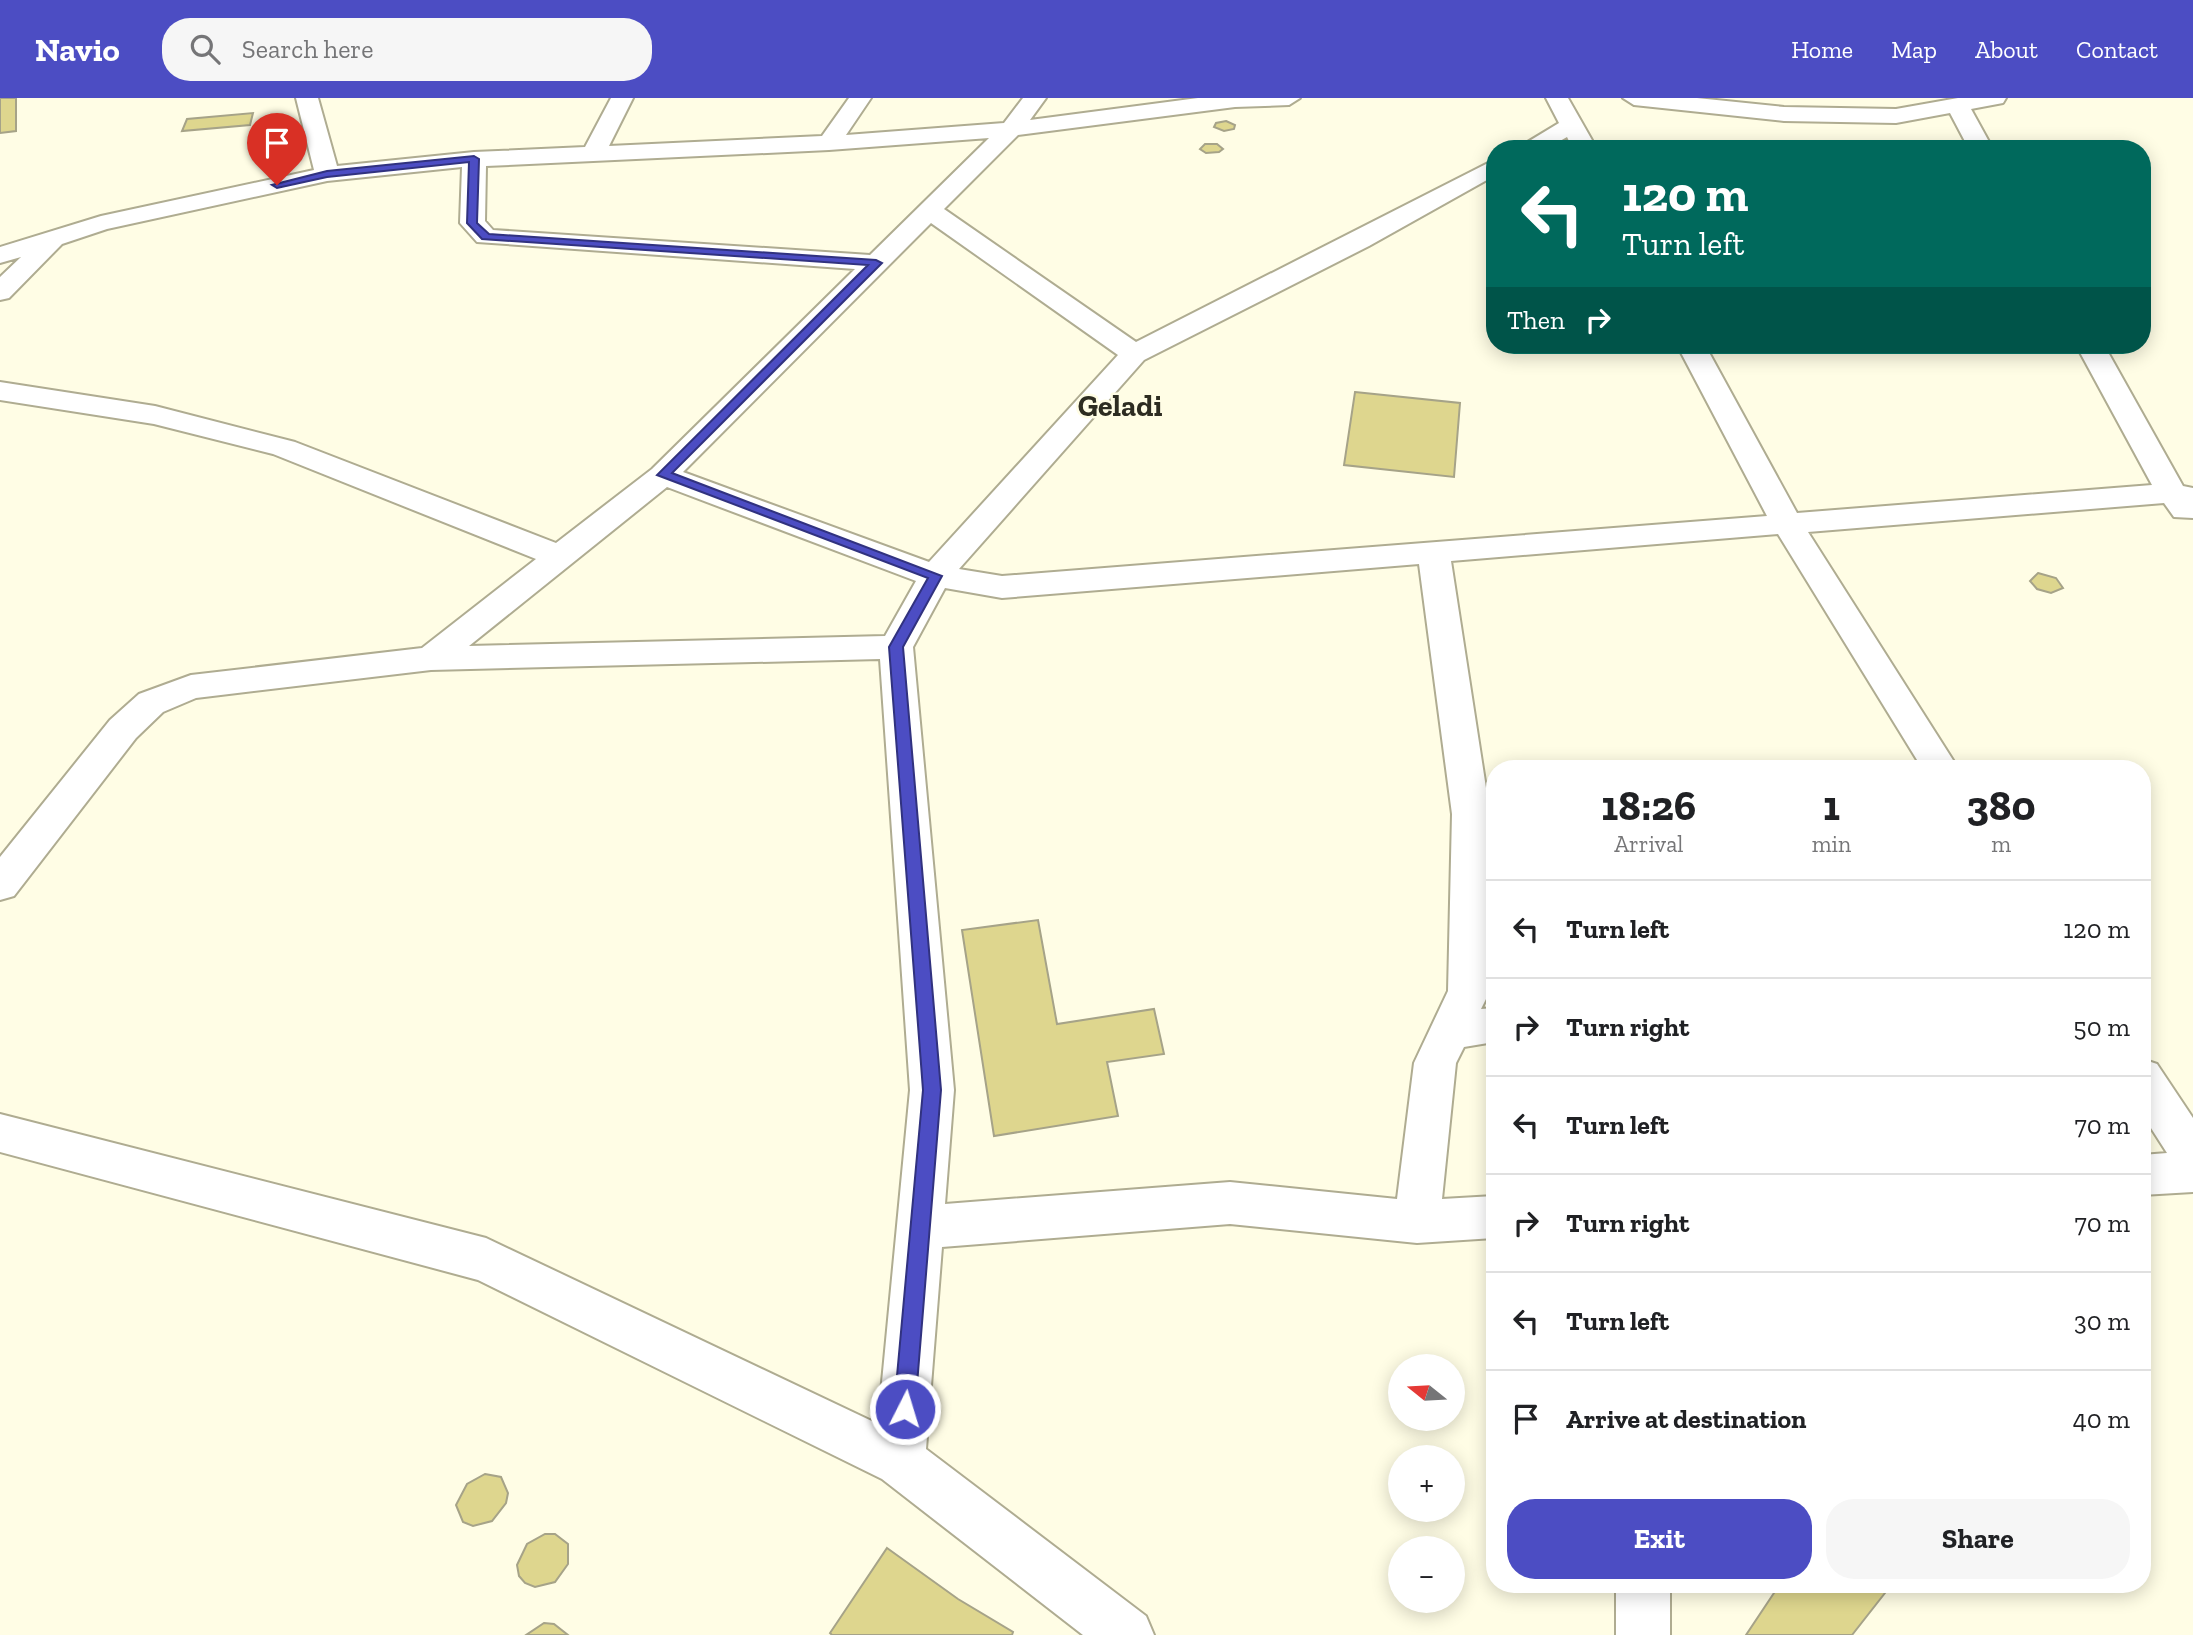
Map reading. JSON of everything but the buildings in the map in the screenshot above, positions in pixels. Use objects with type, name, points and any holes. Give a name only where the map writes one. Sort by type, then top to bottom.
[{"type":"street","points":[[307,98],[327,174]]},
{"type":"street","points":[[593,154],[622,98]]},
{"type":"street","points":[[829,143],[860,98]]},
{"type":"street","points":[[431,658],[663,475],[1011,128],[1035,98]]},
{"type":"street","points":[[0,255],[101,223],[327,174],[474,159],[829,143],[1011,128],[1235,100],[1289,98]]},
{"type":"street","points":[[1558,98],[1580,140]]},
{"type":"street","points":[[1634,98],[1784,114],[1884,116],[1995,98]]},
{"type":"street","points":[[1957,105],[1976,140]]},
{"type":"street","points":[[1544,140],[1572,125]]},
{"type":"street","points":[[474,159],[472,223],[486,237],[876,263]]},
{"type":"street","points":[[900,1461],[932,1090],[896,647],[935,576],[1134,354],[1360,241],[1486,171]]},
{"type":"street","points":[[929,210],[1134,354]]},
{"type":"street","points":[[0,292],[54,238]]},
{"type":"street","points":[[1695,354],[1788,525],[1935,760]]},
{"type":"street","points":[[2096,354],[2183,495],[2193,520]]},
{"type":"street","points":[[0,391],[155,415],[284,447],[559,556]]},
{"type":"street","points":[[663,475],[935,576],[1002,587],[2183,495]]},
{"type":"street","points":[[1417,1223],[1435,1063],[1469,991],[1471,814],[1434,553]]},
{"type":"street","points":[[0,885],[123,729],[151,703],[191,687],[431,658],[896,647]]},
{"type":"street","points":[[1451,1031],[1486,1026]]},
{"type":"street","points":[[2151,1091],[2193,1155]]},
{"type":"street","points":[[0,1133],[486,1260],[900,1461],[1127,1635]]},
{"type":"street","points":[[2151,1174],[2193,1172]]},
{"type":"street","points":[[922,1227],[1230,1203],[1417,1223],[1486,1218]]},
{"type":"street","points":[[1643,1593],[1643,1635]]},
{"type":"district","name":"Geladi","points":[[1120,406]]},
{"type":"route","points":[[277,185],[327,174],[474,159],[472,223],[486,237],[876,263],[663,475],[935,576],[896,647],[932,1090],[905,1409]]}]
